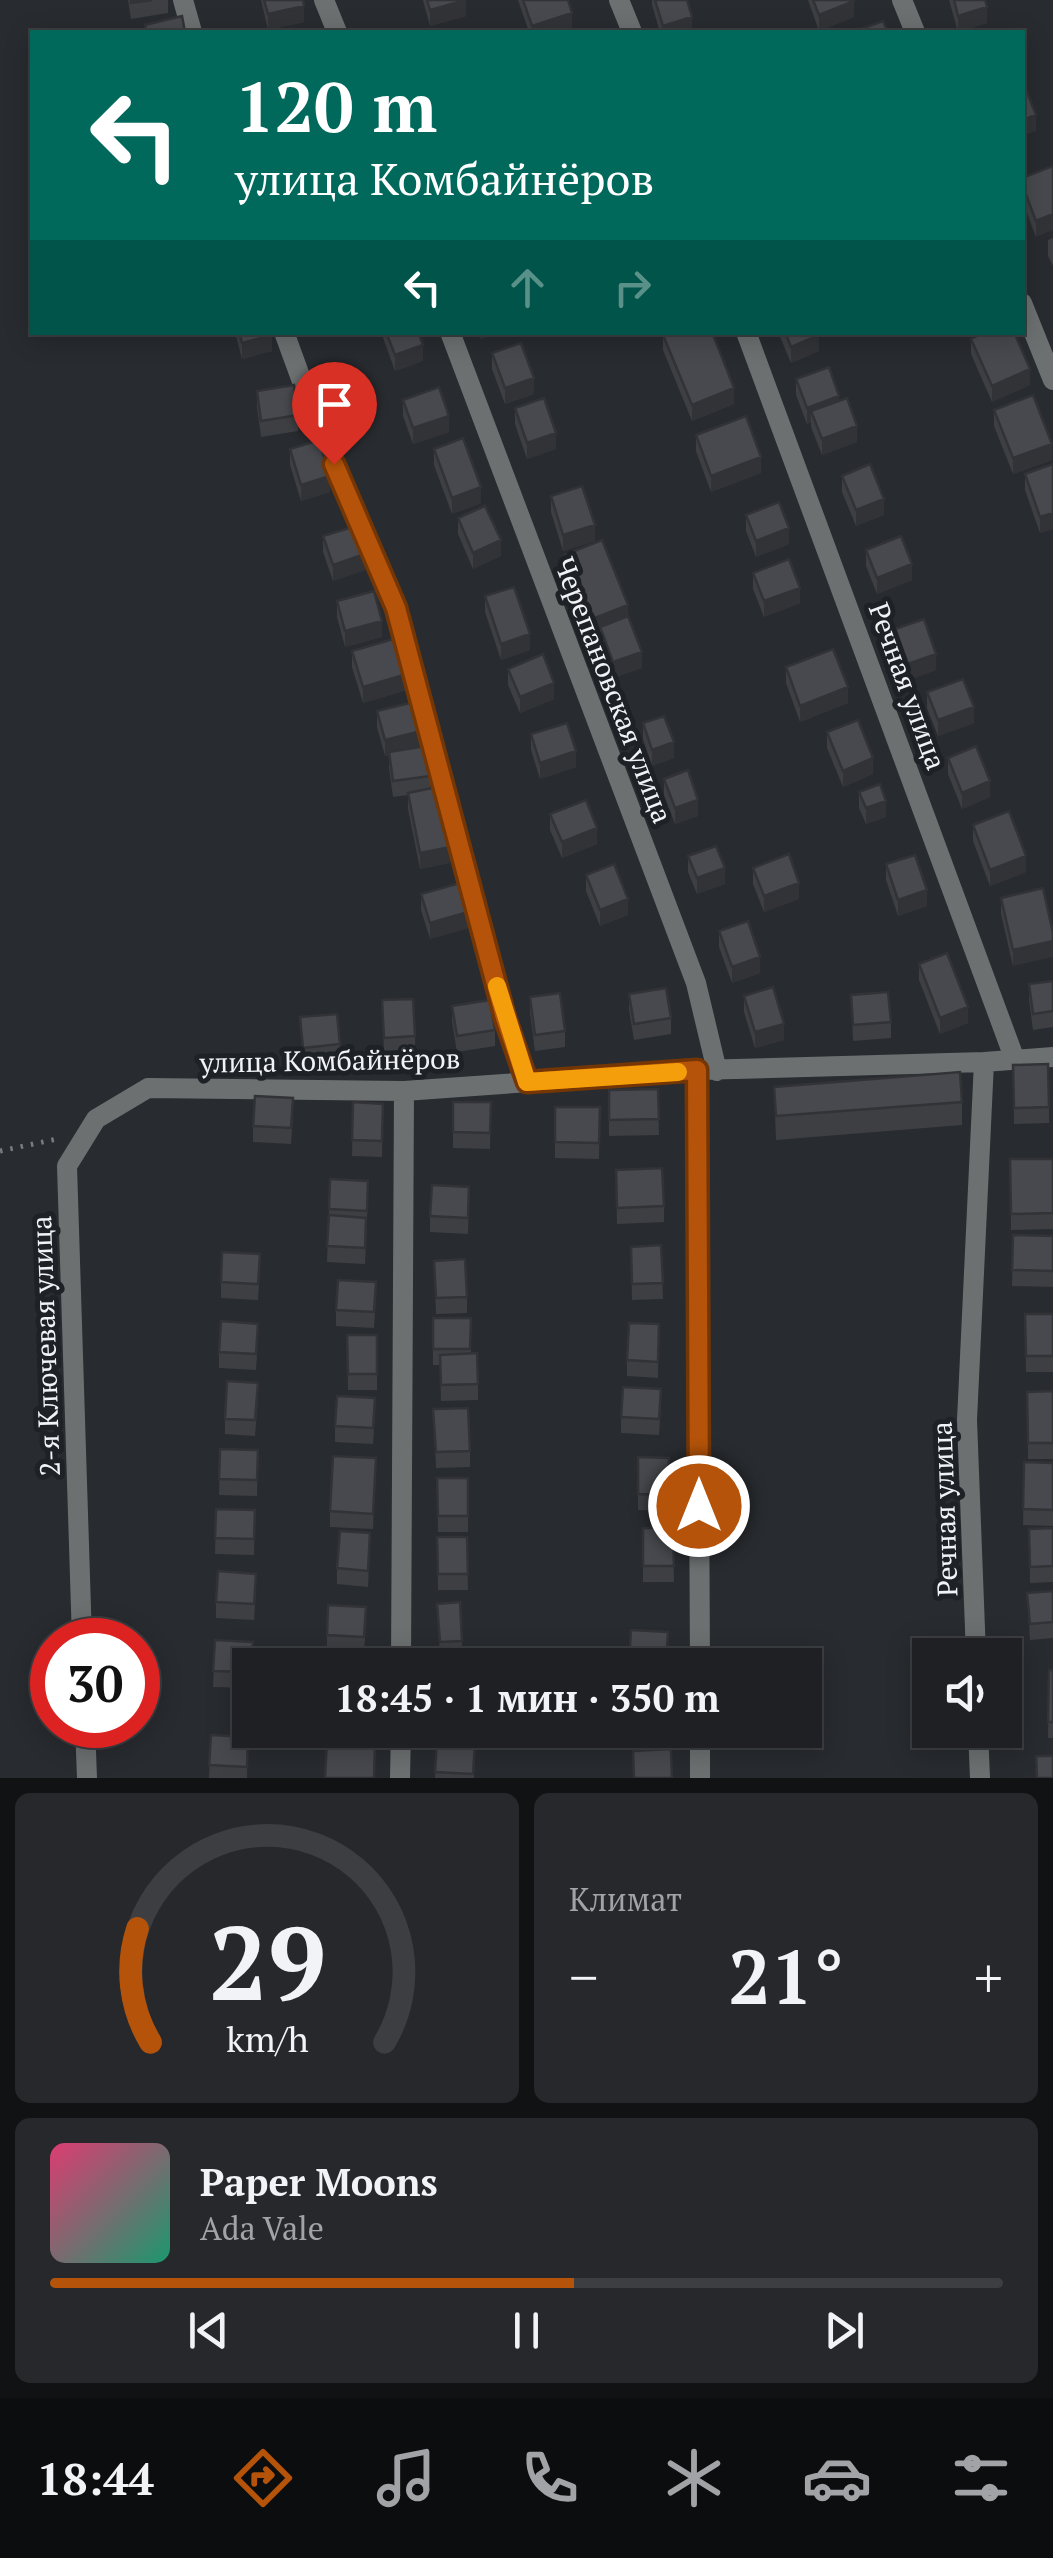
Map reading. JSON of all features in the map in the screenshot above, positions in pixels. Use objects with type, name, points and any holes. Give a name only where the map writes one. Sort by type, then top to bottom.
[{"type":"street","points":[[183,0],[191,30]]},
{"type":"street","points":[[324,0],[336,30]]},
{"type":"street","points":[[619,0],[631,30]]},
{"type":"street","points":[[902,0],[914,30]]},
{"type":"street","points":[[1025,310],[1053,380]]},
{"type":"street","points":[[285,335],[319,428],[396,608],[505,1018],[527,1082]]},
{"type":"street","name":"Черепановская улица","points":[[451,335],[696,984],[707,1070],[700,1648]]},
{"type":"street","name":"Речная улица","points":[[747,335],[1015,1060]]},
{"type":"street","name":"улица Комбайнёров","points":[[148,1088],[404,1091],[707,1070],[1053,1057]]},
{"type":"street","name":"Речная улица","points":[[975,1638],[968,1420],[984,1062]]},
{"type":"street","name":"2-я Ключевая улица","points":[[81,1618],[67,1166],[96,1119],[148,1088]]},
{"type":"street","points":[[401,1648],[404,1091]]},
{"type":"street","points":[[86,1748],[87,1778]]},
{"type":"street","points":[[400,1778],[401,1748]]},
{"type":"street","points":[[700,1748],[700,1778]]},
{"type":"street","points":[[979,1748],[980,1778]]},
{"type":"path","points":[[0,1151],[89,1131]]},
{"type":"building","points":[[264,0],[303,0],[304,6],[268,14]]},
{"type":"building","points":[[427,0],[466,0],[430,10]]},
{"type":"building","points":[[523,0],[568,0],[572,13],[532,26]]},
{"type":"building","points":[[655,0],[687,0],[692,17],[663,26]]},
{"type":"building","points":[[813,0],[854,0],[854,1],[819,15]]},
{"type":"building","points":[[954,0],[985,0],[987,7],[958,16]]},
{"type":"building","points":[[182,16],[185,30],[146,30],[145,25]]},
{"type":"building","points":[[883,21],[887,30],[858,30]]},
{"type":"building","points":[[1025,87],[1036,115],[1025,119]]},
{"type":"building","points":[[1053,166],[1053,214],[1036,221],[1025,192],[1025,177]]},
{"type":"building","points":[[240,335],[272,335],[242,343]]},
{"type":"building","points":[[387,335],[419,335],[423,345],[395,355]]},
{"type":"building","points":[[663,335],[713,335],[734,388],[692,405]]},
{"type":"building","points":[[786,335],[819,335],[791,347]]},
{"type":"building","points":[[979,335],[1015,335],[1030,369],[992,386],[971,339]]},
{"type":"building","points":[[521,343],[534,378],[505,388],[492,353]]},
{"type":"building","points":[[829,367],[839,396],[807,408],[796,379]]},
{"type":"building","points":[[294,385],[298,415],[261,421],[257,391]]},
{"type":"building","points":[[439,387],[449,416],[413,428],[403,400]]},
{"type":"building","points":[[1033,395],[1052,444],[1013,458],[994,410]]},
{"type":"building","points":[[544,398],[556,433],[527,443],[515,408]]},
{"type":"building","points":[[847,398],[857,426],[822,439],[811,411]]},
{"type":"building","points":[[746,416],[761,457],[711,476],[696,435]]},
{"type":"building","points":[[463,438],[481,487],[452,498],[434,449]]},
{"type":"building","points":[[319,440],[330,476],[301,485],[290,449]]},
{"type":"building","points":[[870,464],[884,499],[856,510],[842,476]]},
{"type":"building","points":[[1053,464],[1053,513],[1040,517],[1025,474]]},
{"type":"building","points":[[582,486],[595,525],[563,535],[551,496]]},
{"type":"building","points":[[779,502],[789,528],[756,541],[746,515]]},
{"type":"building","points":[[485,506],[501,540],[473,553],[458,518]]},
{"type":"building","points":[[359,525],[368,553],[333,565],[323,536]]},
{"type":"building","points":[[901,536],[912,564],[877,578],[866,550]]},
{"type":"building","points":[[602,540],[628,605],[590,620],[564,555]]},
{"type":"building","points":[[789,559],[800,588],[764,601],[753,573]]},
{"type":"building","points":[[514,587],[530,634],[501,644],[485,596]]},
{"type":"building","points":[[374,591],[382,621],[345,631],[337,601]]},
{"type":"building","points":[[628,616],[642,652],[613,662],[600,627]]},
{"type":"building","points":[[924,619],[936,654],[908,664],[895,629]]},
{"type":"building","points":[[397,638],[407,674],[363,687],[352,651]]},
{"type":"building","points":[[833,649],[848,687],[800,706],[786,667]]},
{"type":"building","points":[[543,654],[554,683],[520,697],[508,669]]},
{"type":"building","points":[[963,679],[974,707],[938,720],[927,692]]},
{"type":"building","points":[[414,702],[421,731],[385,740],[377,711]]},
{"type":"building","points":[[664,716],[674,742],[652,750],[643,723]]},
{"type":"building","points":[[858,720],[873,758],[843,771],[827,732]]},
{"type":"building","points":[[567,723],[576,751],[540,763],[531,734]]},
{"type":"building","points":[[426,746],[430,776],[393,781],[389,752]]},
{"type":"building","points":[[976,746],[990,781],[962,793],[948,758]]},
{"type":"building","points":[[688,770],[698,800],[675,808],[664,779]]},
{"type":"building","points":[[880,784],[886,801],[866,808],[859,792]]},
{"type":"building","points":[[437,787],[450,847],[420,853],[408,793]]},
{"type":"building","points":[[586,800],[597,828],[562,842],[550,814]]},
{"type":"building","points":[[1009,811],[1026,856],[990,870],[973,825]]},
{"type":"building","points":[[716,846],[725,868],[697,878],[688,856]]},
{"type":"building","points":[[789,854],[799,883],[764,896],[753,868]]},
{"type":"building","points":[[915,855],[927,890],[898,900],[886,864]]},
{"type":"building","points":[[614,864],[628,899],[600,910],[586,875]]},
{"type":"building","points":[[460,883],[468,912],[430,923],[421,894]]},
{"type":"building","points":[[1043,888],[1053,941],[1013,950],[1001,898]]},
{"type":"building","points":[[748,921],[760,957],[732,967],[719,931]]},
{"type":"building","points":[[947,953],[968,1007],[940,1018],[919,964]]},
{"type":"building","points":[[1053,981],[1053,1011],[1033,1014],[1029,984]]},
{"type":"building","points":[[773,987],[784,1024],[755,1032],[744,996]]},
{"type":"building","points":[[666,988],[671,1018],[634,1024],[629,994]]},
{"type":"building","points":[[888,992],[891,1022],[853,1025],[851,995]]},
{"type":"building","points":[[560,993],[565,1031],[535,1035],[530,997]]},
{"type":"building","points":[[413,999],[415,1036],[384,1038],[382,1000]]},
{"type":"building","points":[[490,1000],[495,1030],[457,1036],[452,1006]]},
{"type":"building","points":[[337,1014],[340,1044],[303,1048],[300,1017]]},
{"type":"building","points":[[1048,1064],[1049,1107],[1014,1108],[1013,1065]]},
{"type":"building","points":[[960,1072],[962,1102],[776,1116],[774,1087]]},
{"type":"building","points":[[658,1089],[659,1119],[609,1120],[609,1090]]},
{"type":"building","points":[[255,1096],[293,1098],[291,1128],[253,1126]]},
{"type":"building","points":[[353,1102],[383,1104],[382,1141],[352,1140]]},
{"type":"building","points":[[453,1102],[491,1102],[490,1133],[453,1132]]},
{"type":"building","points":[[555,1107],[600,1107],[599,1143],[555,1142]]},
{"type":"building","points":[[1010,1159],[1053,1159],[1053,1213],[1011,1214]]},
{"type":"building","points":[[662,1168],[664,1206],[617,1208],[616,1170]]},
{"type":"building","points":[[330,1179],[368,1181],[367,1211],[329,1209]]},
{"type":"building","points":[[432,1185],[469,1187],[468,1218],[430,1216]]},
{"type":"building","points":[[329,1215],[366,1218],[365,1248],[327,1246]]},
{"type":"building","points":[[1013,1235],[1053,1236],[1053,1271],[1012,1270]]},
{"type":"building","points":[[661,1245],[663,1283],[632,1284],[631,1247]]},
{"type":"building","points":[[222,1252],[260,1254],[258,1284],[221,1282]]},
{"type":"building","points":[[465,1259],[467,1297],[436,1298],[434,1261]]},
{"type":"building","points":[[338,1280],[376,1282],[374,1312],[336,1310]]},
{"type":"building","points":[[1025,1314],[1053,1314],[1053,1356],[1026,1356]]},
{"type":"building","points":[[433,1318],[471,1318],[470,1349],[433,1349]]},
{"type":"building","points":[[221,1321],[258,1324],[256,1354],[219,1352]]},
{"type":"building","points":[[629,1323],[659,1324],[658,1362],[627,1360]]},
{"type":"building","points":[[347,1335],[377,1335],[377,1374],[348,1374]]},
{"type":"building","points":[[477,1353],[478,1384],[441,1385],[440,1355]]},
{"type":"building","points":[[227,1381],[258,1383],[255,1420],[225,1419]]},
{"type":"building","points":[[623,1387],[661,1389],[659,1419],[621,1417]]},
{"type":"building","points":[[1053,1391],[1053,1443],[1028,1443],[1027,1392]]},
{"type":"building","points":[[337,1396],[375,1398],[373,1428],[335,1426]]},
{"type":"building","points":[[468,1408],[470,1451],[436,1452],[433,1409]]},
{"type":"building","points":[[220,1449],[258,1450],[257,1480],[219,1479]]},
{"type":"building","points":[[333,1456],[376,1458],[373,1514],[330,1511]]},
{"type":"building","points":[[638,1457],[669,1458],[668,1495],[638,1494]]},
{"type":"building","points":[[1024,1462],[1053,1463],[1053,1510],[1023,1509]]},
{"type":"building","points":[[437,1478],[468,1478],[468,1516],[438,1516]]},
{"type":"building","points":[[216,1509],[255,1510],[254,1539],[215,1538]]},
{"type":"building","points":[[643,1528],[673,1528],[674,1566],[643,1566]]},
{"type":"building","points":[[1053,1528],[1053,1566],[1030,1567],[1029,1529]]},
{"type":"building","points":[[340,1531],[370,1533],[368,1571],[337,1568]]},
{"type":"building","points":[[437,1537],[467,1537],[468,1574],[438,1574]]},
{"type":"building","points":[[218,1571],[256,1574],[254,1604],[216,1602]]},
{"type":"building","points":[[1053,1591],[1053,1622],[1030,1624],[1027,1593]]},
{"type":"building","points":[[460,1602],[462,1641],[440,1642],[437,1604]]},
{"type":"building","points":[[328,1605],[366,1607],[364,1637],[327,1635]]},
{"type":"building","points":[[631,1630],[668,1632],[667,1648],[630,1648]]},
{"type":"building","points":[[215,1640],[253,1642],[252,1648],[232,1648],[232,1672],[213,1671]]},
{"type":"building","points":[[1049,1670],[1053,1670],[1053,1722],[1048,1722]]},
{"type":"building","points":[[211,1735],[232,1736],[232,1748],[248,1748],[247,1767],[209,1765]]},
{"type":"building","points":[[327,1748],[375,1748],[374,1778],[325,1778]]},
{"type":"building","points":[[437,1748],[475,1748],[473,1774],[435,1772]]},
{"type":"building","points":[[671,1749],[672,1778],[634,1778],[633,1751]]},
{"type":"building","points":[[1036,1756],[1053,1756],[1053,1778],[1037,1778]]},
{"type":"slow traffic","points":[[497,986],[527,1082],[678,1072]]},
{"type":"route","points":[[334,464],[396,608],[505,1018],[527,1082],[697,1070],[699,1506]]}]
